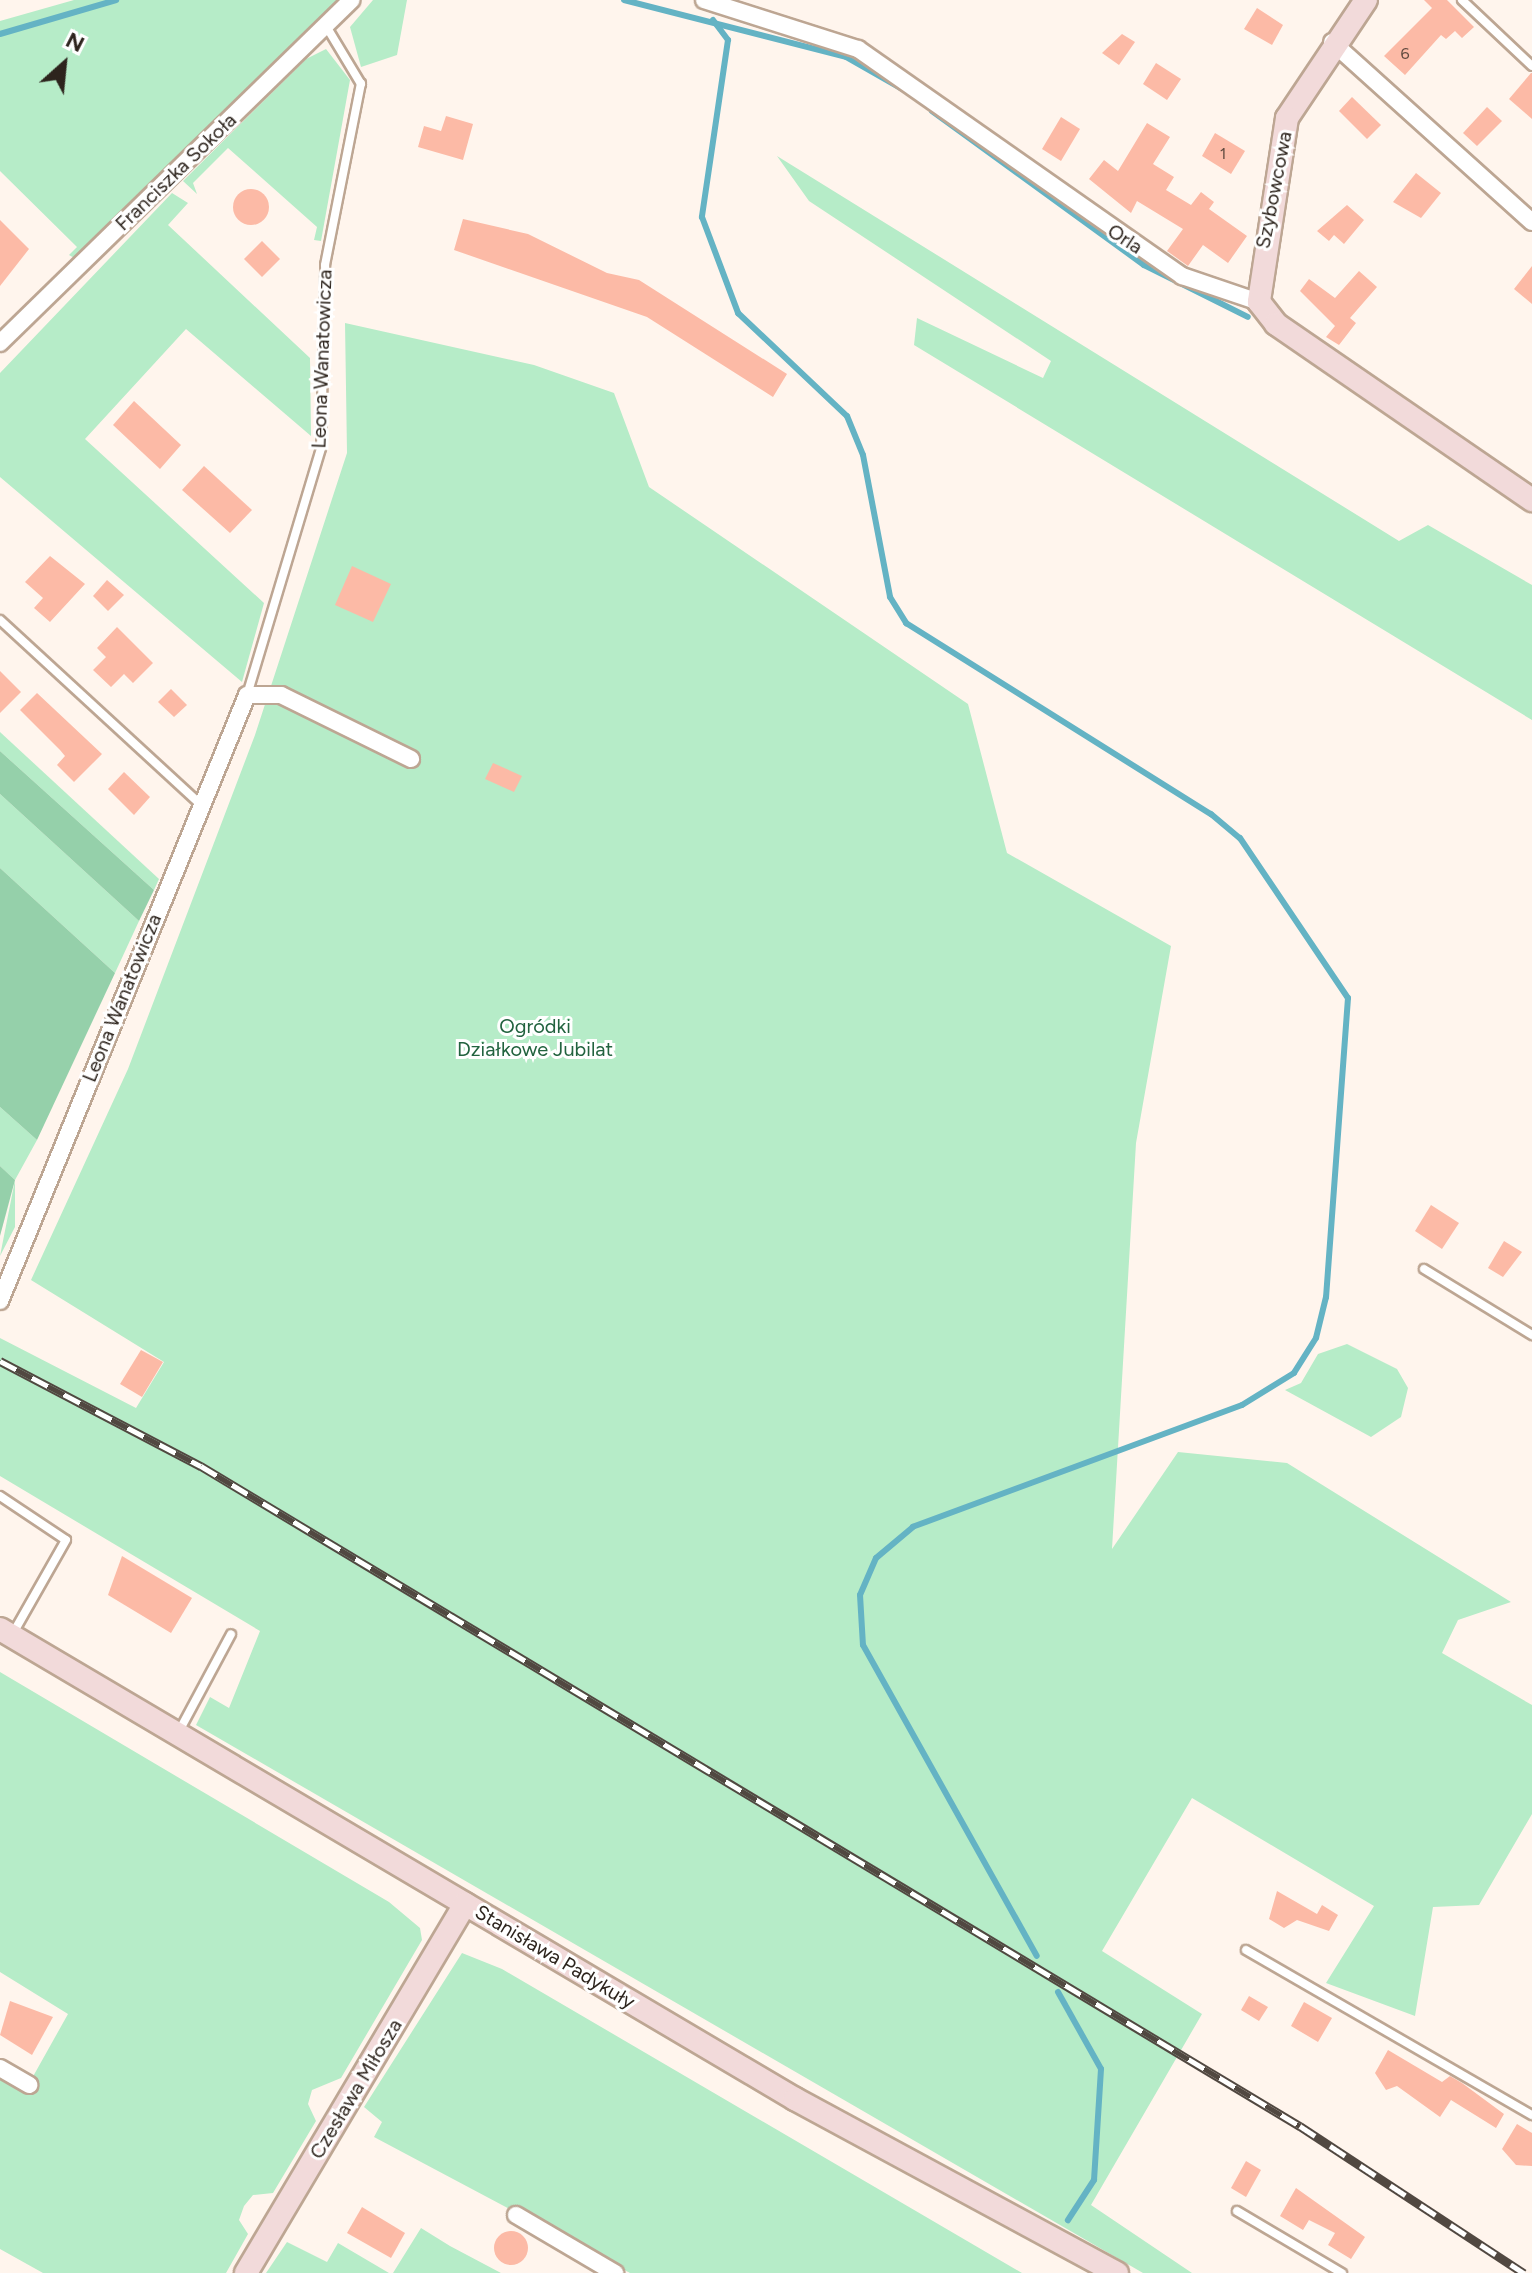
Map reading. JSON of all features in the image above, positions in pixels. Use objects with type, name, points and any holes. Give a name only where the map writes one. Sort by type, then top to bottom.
[{"type":"street","name":"Franciszka Sokoła","points":[[0,343],[351,0]]},
{"type":"street","name":"Orla","points":[[704,0],[858,49],[1182,276],[1259,302],[1276,324],[1532,500]]},
{"type":"street","name":"Szybowcowa","points":[[1259,302],[1276,156],[1287,118],[1332,42],[1366,0]]},
{"type":"street","points":[[1332,42],[1532,222]]},
{"type":"street","points":[[247,695],[281,695],[411,759]]},
{"type":"street","name":"Leona Wanatowicza","points":[[0,1301],[247,695]]},
{"type":"street","name":"Stanisława Padykuły","points":[[6,1632],[795,2099],[1117,2273]]},
{"type":"street","name":"Czesława Miłosza","points":[[246,2273],[465,1904]]},
{"type":"street","points":[[0,2068],[29,2085]]},
{"type":"street","points":[[516,2215],[615,2273]]},
{"type":"lane","points":[[1462,0],[1532,66]]},
{"type":"lane","name":"Leona Wanatowicza","points":[[247,695],[321,448],[325,265],[361,84],[326,26]]},
{"type":"lane","points":[[0,620],[201,805]]},
{"type":"lane","points":[[1424,1269],[1532,1335]]},
{"type":"lane","points":[[0,1496],[66,1540],[6,1632]]},
{"type":"lane","points":[[178,1734],[231,1634]]},
{"type":"lane","points":[[1246,1950],[1532,2115]]},
{"type":"lane","points":[[1237,2211],[1342,2273]]},
{"type":"green space","points":[[74,0],[338,0],[76,259],[69,255],[77,247],[0,171],[0,21]]},
{"type":"green space","points":[[373,0],[407,0],[397,55],[361,67],[350,27]]},
{"type":"green space","points":[[326,49],[350,80],[321,241],[314,240],[317,227],[228,148],[193,183],[197,194],[183,181],[306,59]]},
{"type":"green space","points":[[777,156],[1399,541],[1428,525],[1532,585],[1532,720],[914,345],[917,318],[1043,378],[1051,361],[809,201]]},
{"type":"green space","points":[[172,193],[188,203],[168,225],[310,358],[311,436],[186,329],[85,439],[264,603],[242,682],[0,477],[0,373]]},
{"type":"green space","name":"Ogródki Działkowe Jubilat","points":[[345,323],[534,365],[614,393],[649,487],[968,704],[1007,853],[1171,946],[1136,1143],[1112,1549],[1178,1452],[1287,1463],[1511,1602],[1458,1620],[1442,1653],[1532,1705],[1532,1814],[1479,1905],[1433,1907],[1415,2016],[1326,1983],[1374,1906],[1192,1798],[1102,1951],[1202,2014],[1091,2205],[1192,2273],[1143,2273],[196,1725],[210,1697],[229,1708],[260,1631],[0,1476],[0,1338],[136,1408],[164,1362],[31,1280],[128,1069],[255,735],[347,453]]},
{"type":"green space","points":[[0,732],[159,879],[154,890],[0,751]]},
{"type":"green space","points":[[0,751],[154,890],[139,921],[0,794]]},
{"type":"green space","points":[[0,794],[139,921],[115,973],[0,868]]},
{"type":"green space","points":[[0,868],[115,973],[37,1140],[0,1107]]},
{"type":"green space","points":[[0,1107],[37,1140],[15,1180],[0,1166]]},
{"type":"green space","points":[[0,1166],[15,1180],[0,1236]]},
{"type":"green space","points":[[15,1180],[15,1227],[0,1256]]},
{"type":"green space","points":[[1347,1344],[1397,1369],[1408,1388],[1401,1417],[1371,1437],[1285,1390],[1301,1383],[1318,1354]]},
{"type":"green space","points":[[0,1672],[389,1902],[420,1928],[422,1940],[341,2078],[312,2090],[308,2104],[316,2121],[273,2193],[253,2195],[244,2206],[239,2220],[248,2234],[226,2273],[43,2273],[0,2249],[0,2074],[26,2089],[68,2014],[0,1972]]},
{"type":"green space","points":[[462,1953],[502,1969],[1022,2273],[630,2273],[374,2137],[382,2122],[364,2107]]},
{"type":"green space","points":[[421,2228],[450,2246],[501,2273],[393,2273]]},
{"type":"green space","points":[[287,2242],[327,2262],[338,2243],[389,2273],[266,2273]]},
{"type":"building","points":[[1424,0],[1447,0],[1474,27],[1462,38],[1455,31],[1446,39],[1441,35],[1405,75],[1384,56],[1432,8]]},
{"type":"building","points":[[1257,8],[1283,25],[1272,45],[1244,29]]},
{"type":"building","points":[[1122,34],[1135,42],[1119,65],[1102,53]]},
{"type":"building","points":[[1156,63],[1181,79],[1167,100],[1143,84]]},
{"type":"building","points":[[1532,73],[1532,119],[1509,99]]},
{"type":"building","points":[[1352,97],[1381,125],[1367,139],[1339,111]]},
{"type":"building","points":[[1487,107],[1502,121],[1477,146],[1463,133]]},
{"type":"building","points":[[446,116],[473,124],[463,160],[418,147],[424,126],[441,131]]},
{"type":"building","points":[[1061,117],[1080,129],[1061,161],[1042,149]]},
{"type":"building","points":[[1147,123],[1170,137],[1153,164],[1174,177],[1166,190],[1191,205],[1201,192],[1214,202],[1209,209],[1247,236],[1228,263],[1203,245],[1188,266],[1167,251],[1183,229],[1137,201],[1131,213],[1089,179],[1104,160],[1118,171]]},
{"type":"building","points":[[1215,133],[1245,151],[1231,174],[1202,156]]},
{"type":"building","points":[[1416,173],[1441,193],[1421,218],[1393,202]]},
{"type":"building","points":[[251,189],[264,194],[269,207],[264,220],[251,225],[238,220],[233,207],[238,194]]},
{"type":"building","points":[[1347,205],[1364,220],[1344,244],[1334,235],[1329,241],[1317,231]]},
{"type":"building","points":[[463,219],[528,234],[607,273],[639,280],[787,374],[773,397],[647,317],[454,250]]},
{"type":"building","points":[[0,220],[29,249],[0,286]]},
{"type":"building","points":[[262,241],[280,259],[262,277],[244,259]]},
{"type":"building","points":[[1532,266],[1532,304],[1514,289]]},
{"type":"building","points":[[1359,271],[1377,287],[1350,318],[1356,323],[1339,345],[1326,337],[1335,326],[1300,291],[1309,279],[1335,298]]},
{"type":"building","points":[[134,401],[181,445],[160,469],[113,425]]},
{"type":"building","points":[[204,466],[252,510],[230,533],[182,490]]},
{"type":"building","points":[[50,556],[85,584],[50,622],[34,608],[43,598],[25,582]]},
{"type":"building","points":[[352,566],[391,584],[373,622],[335,605]]},
{"type":"building","points":[[107,580],[124,595],[108,611],[93,596]]},
{"type":"building","points":[[117,627],[153,663],[133,683],[124,674],[111,687],[93,670],[106,657],[97,648]]},
{"type":"building","points":[[0,671],[21,692],[0,713]]},
{"type":"building","points":[[171,689],[187,705],[174,717],[158,702]]},
{"type":"building","points":[[37,693],[102,754],[74,782],[57,765],[65,756],[20,710]]},
{"type":"building","points":[[493,763],[522,776],[514,792],[485,779]]},
{"type":"building","points":[[124,772],[150,797],[134,815],[108,789]]},
{"type":"building","points":[[1431,1205],[1459,1223],[1442,1249],[1415,1231]]},
{"type":"building","points":[[1504,1241],[1522,1252],[1503,1277],[1488,1268]]},
{"type":"building","points":[[141,1350],[163,1362],[142,1397],[120,1384]]},
{"type":"building","points":[[122,1556],[192,1598],[171,1633],[108,1595]]},
{"type":"building","points":[[1277,1891],[1317,1914],[1322,1905],[1338,1915],[1329,1931],[1297,1920],[1284,1928],[1269,1919]]},
{"type":"building","points":[[1249,1996],[1268,2007],[1259,2021],[1241,2010]]},
{"type":"building","points":[[10,2001],[53,2017],[32,2055],[0,2035]]},
{"type":"building","points":[[1304,2002],[1332,2018],[1318,2042],[1291,2026]]},
{"type":"building","points":[[1388,2050],[1442,2082],[1450,2076],[1462,2083],[1504,2114],[1496,2128],[1451,2100],[1440,2117],[1397,2086],[1386,2090],[1375,2073]]},
{"type":"building","points":[[1517,2124],[1532,2133],[1532,2166],[1516,2165],[1502,2149]]},
{"type":"building","points":[[1246,2161],[1261,2170],[1246,2197],[1231,2188]]},
{"type":"building","points":[[1296,2188],[1365,2237],[1351,2259],[1328,2245],[1335,2233],[1309,2220],[1303,2230],[1280,2216]]},
{"type":"building","points":[[362,2207],[405,2233],[391,2258],[347,2233]]},
{"type":"building","points":[[511,2231],[523,2236],[528,2248],[523,2260],[511,2265],[499,2260],[494,2248],[499,2236]]},
{"type":"waterway","points":[[0,34],[116,0]]},
{"type":"waterway","points":[[624,0],[846,57],[904,90]]},
{"type":"waterway","points":[[713,20],[728,40],[702,217],[738,313],[847,416],[863,455],[890,597],[906,623],[1211,814],[1240,838],[1348,998],[1326,1297],[1316,1338],[1294,1373],[1242,1405],[913,1527],[876,1558],[860,1595],[863,1645],[1037,1956]]},
{"type":"waterway","points":[[932,111],[1144,265],[1248,317]]},
{"type":"waterway","points":[[1058,1992],[1101,2069],[1094,2180],[1068,2220]]},
{"type":"railway","points":[[0,1361],[201,1466],[1300,2126],[1524,2273]]}]
